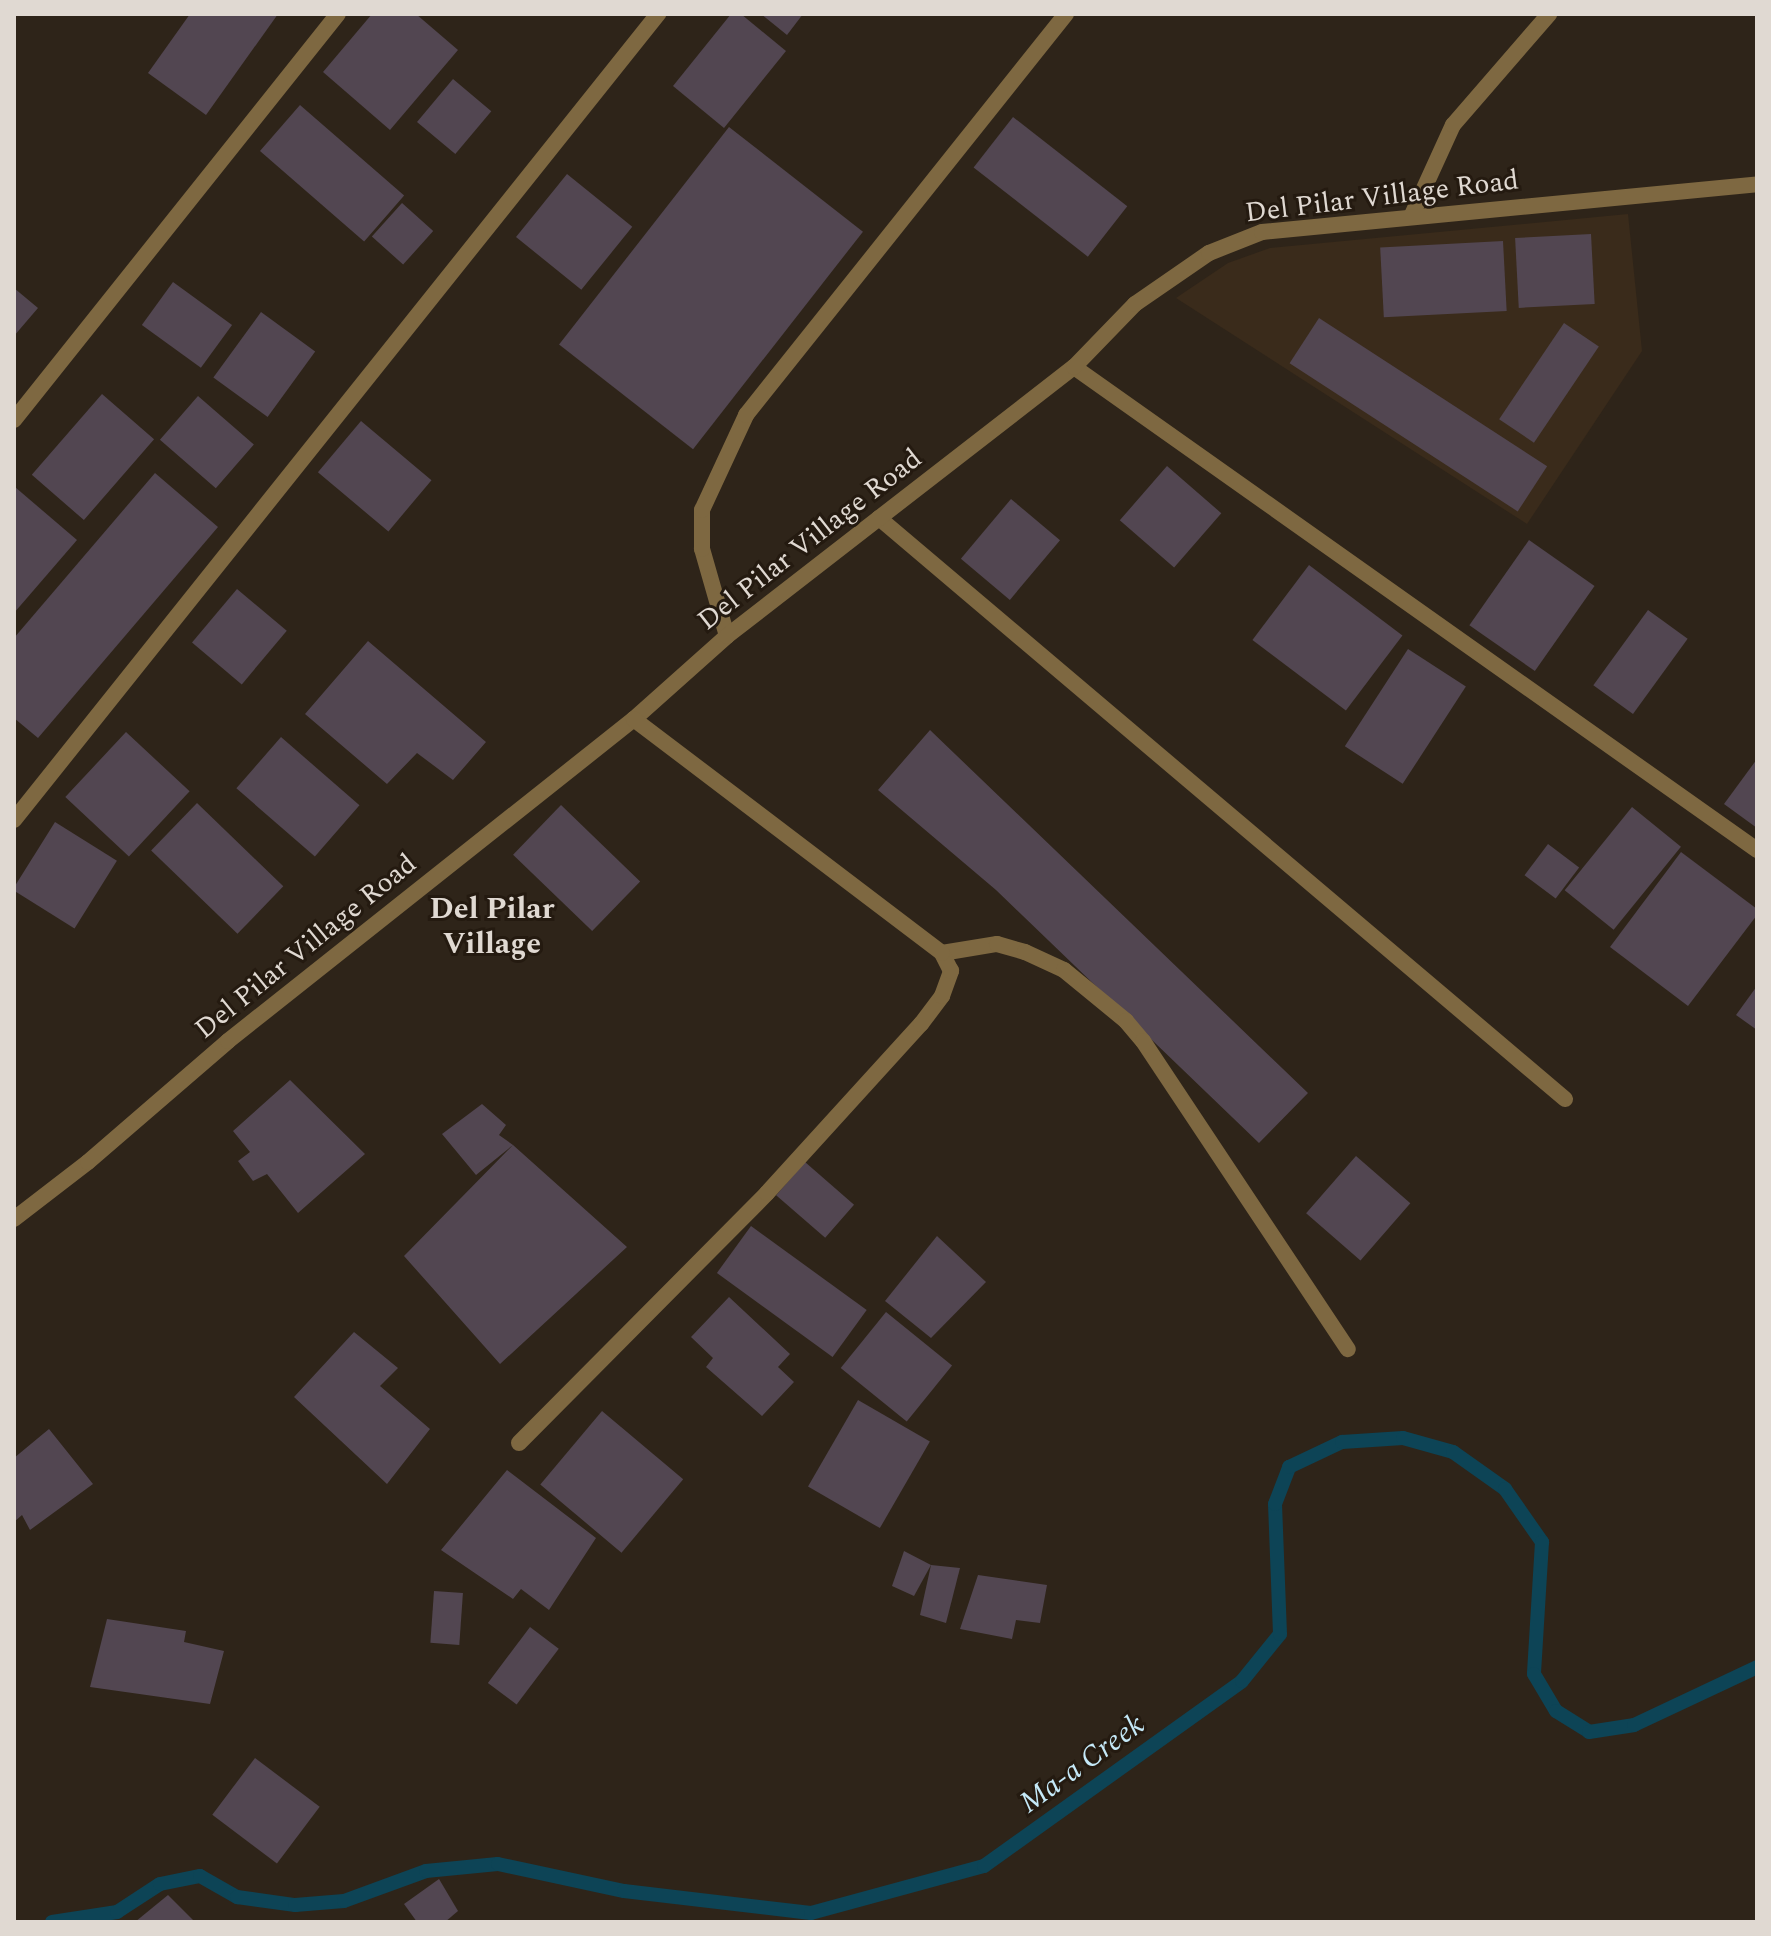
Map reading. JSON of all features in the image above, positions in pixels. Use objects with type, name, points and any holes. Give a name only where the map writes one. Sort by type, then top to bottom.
[{"type":"street","points":[[14,420],[338,14]]},
{"type":"street","points":[[14,820],[658,14]]},
{"type":"street","points":[[727,636],[702,549],[702,510],[746,415],[1066,14]]},
{"type":"street","points":[[1411,217],[1453,125],[1549,14]]},
{"type":"street","name":"Del Pilar Village Road","points":[[14,1219],[88,1162],[228,1041],[634,719],[727,636],[1074,367],[1135,304],[1209,253],[1262,232],[1757,184]]},
{"type":"street","points":[[1074,367],[1757,850]]},
{"type":"street","points":[[879,518],[1565,1099]]},
{"type":"street","points":[[519,1443],[722,1240],[921,1024],[948,982],[951,971],[942,953],[634,719]]},
{"type":"street","points":[[942,953],[997,944],[1025,952],[1064,970],[1126,1021],[1143,1041],[1348,1349]]},
{"type":"shaded area","points":[[1628,214],[1642,351],[1527,524],[1176,298],[1228,263],[1270,248]]},
{"type":"building","points":[[190,14],[278,14],[206,115],[148,73]]},
{"type":"building","points":[[372,14],[416,14],[458,50],[390,130],[323,72]]},
{"type":"building","points":[[731,14],[741,14],[786,51],[724,128],[673,86]]},
{"type":"building","points":[[761,14],[803,14],[787,35]]},
{"type":"building","points":[[453,79],[491,111],[455,154],[417,122]]},
{"type":"building","points":[[300,105],[404,196],[364,242],[260,151]]},
{"type":"building","points":[[1013,117],[1127,206],[1088,257],[974,167]]},
{"type":"building","points":[[729,127],[863,232],[693,449],[559,344]]},
{"type":"building","points":[[567,174],[632,227],[581,290],[516,237]]},
{"type":"building","points":[[402,203],[433,231],[403,265],[372,236]]},
{"type":"building","points":[[1591,234],[1595,304],[1519,308],[1515,238]]},
{"type":"building","points":[[1503,241],[1507,311],[1384,317],[1380,247]]},
{"type":"building","points":[[173,282],[232,325],[201,368],[142,325]]},
{"type":"building","points":[[14,288],[38,308],[14,336]]},
{"type":"building","points":[[261,312],[315,351],[268,417],[213,378]]},
{"type":"building","points":[[1319,318],[1547,466],[1518,511],[1290,363]]},
{"type":"building","points":[[1564,323],[1599,346],[1534,443],[1499,419]]},
{"type":"building","points":[[102,394],[154,439],[84,520],[32,475]]},
{"type":"building","points":[[198,396],[254,445],[216,488],[160,440]]},
{"type":"building","points":[[361,421],[431,480],[388,531],[318,472]]},
{"type":"building","points":[[1167,466],[1221,513],[1174,568],[1120,520]]},
{"type":"building","points":[[155,473],[218,527],[38,738],[14,718],[14,638]]},
{"type":"building","points":[[14,488],[77,540],[14,613]]},
{"type":"building","points":[[1011,499],[1060,540],[1010,600],[961,559]]},
{"type":"building","points":[[1529,540],[1595,586],[1535,671],[1469,625]]},
{"type":"building","points":[[1309,565],[1402,635],[1346,710],[1252,640]]},
{"type":"building","points":[[237,589],[287,631],[242,684],[192,643]]},
{"type":"building","points":[[1648,610],[1688,639],[1633,714],[1593,685]]},
{"type":"building","points":[[368,641],[486,742],[453,780],[417,753],[387,784],[305,714]]},
{"type":"building","points":[[1408,649],[1466,687],[1403,784],[1345,746]]},
{"type":"building","points":[[930,730],[1308,1093],[1259,1143],[996,890],[878,790]]},
{"type":"building","points":[[126,732],[190,791],[129,856],[65,797]]},
{"type":"building","points":[[281,737],[359,805],[315,857],[236,788]]},
{"type":"building","points":[[1757,759],[1757,828],[1724,804]]},
{"type":"building","points":[[197,803],[283,886],[237,934],[151,850]]},
{"type":"building","points":[[561,805],[640,881],[592,931],[513,855]]},
{"type":"building","points":[[1632,807],[1681,847],[1614,930],[1565,890]]},
{"type":"building","points":[[55,822],[117,861],[75,929],[14,891]]},
{"type":"building","points":[[1548,844],[1579,867],[1556,899],[1525,875]]},
{"type":"building","points":[[1681,852],[1757,909],[1757,915],[1688,1006],[1610,947]]},
{"type":"building","points":[[1757,986],[1757,1030],[1736,1015]]},
{"type":"building","points":[[290,1080],[365,1154],[298,1213],[267,1174],[253,1181],[238,1161],[250,1152],[233,1131]]},
{"type":"building","points":[[482,1104],[506,1125],[499,1135],[513,1145],[476,1175],[442,1134]]},
{"type":"building","points":[[513,1145],[627,1247],[500,1364],[404,1256]]},
{"type":"building","points":[[1356,1156],[1410,1203],[1360,1261],[1306,1213]]},
{"type":"building","points":[[805,1162],[854,1205],[825,1238],[776,1195]]},
{"type":"building","points":[[751,1226],[867,1310],[833,1357],[717,1273]]},
{"type":"building","points":[[937,1236],[986,1282],[931,1338],[885,1301]]},
{"type":"building","points":[[729,1297],[790,1354],[778,1367],[794,1382],[762,1416],[706,1367],[713,1358],[691,1337]]},
{"type":"building","points":[[886,1312],[952,1365],[907,1421],[841,1368]]},
{"type":"building","points":[[354,1332],[398,1368],[380,1386],[430,1429],[387,1484],[294,1397]]},
{"type":"building","points":[[858,1400],[930,1442],[880,1528],[808,1487]]},
{"type":"building","points":[[602,1411],[683,1479],[621,1553],[540,1485]]},
{"type":"building","points":[[49,1429],[93,1484],[30,1530],[22,1515],[14,1522],[14,1458]]},
{"type":"building","points":[[507,1470],[596,1538],[549,1610],[521,1589],[513,1599],[441,1550]]},
{"type":"building","points":[[904,1551],[931,1565],[914,1596],[892,1586]]},
{"type":"building","points":[[931,1565],[960,1568],[946,1623],[920,1615]]},
{"type":"building","points":[[978,1575],[1047,1585],[1040,1623],[1016,1620],[1012,1639],[960,1629]]},
{"type":"building","points":[[434,1591],[463,1593],[459,1645],[430,1643]]},
{"type":"building","points":[[107,1619],[186,1631],[184,1642],[224,1651],[210,1704],[90,1687]]},
{"type":"building","points":[[530,1627],[559,1649],[517,1705],[488,1683]]},
{"type":"building","points":[[255,1758],[320,1807],[277,1863],[212,1815]]},
{"type":"building","points":[[439,1879],[458,1911],[445,1922],[417,1922],[404,1904]]},
{"type":"building","points":[[168,1895],[195,1922],[135,1922]]},
{"type":"waterway","name":"Ma-a Creek","points":[[52,1922],[117,1912],[160,1884],[200,1876],[237,1897],[295,1905],[344,1901],[426,1871],[498,1864],[624,1891],[811,1913],[984,1866],[1242,1681],[1280,1634],[1275,1504],[1289,1467],[1342,1442],[1403,1438],[1453,1452],[1505,1489],[1542,1542],[1534,1674],[1556,1711],[1589,1732],[1634,1725],[1757,1667]]},
{"type":"district","name":"Del Pilar Village","points":[[492,926]]}]
